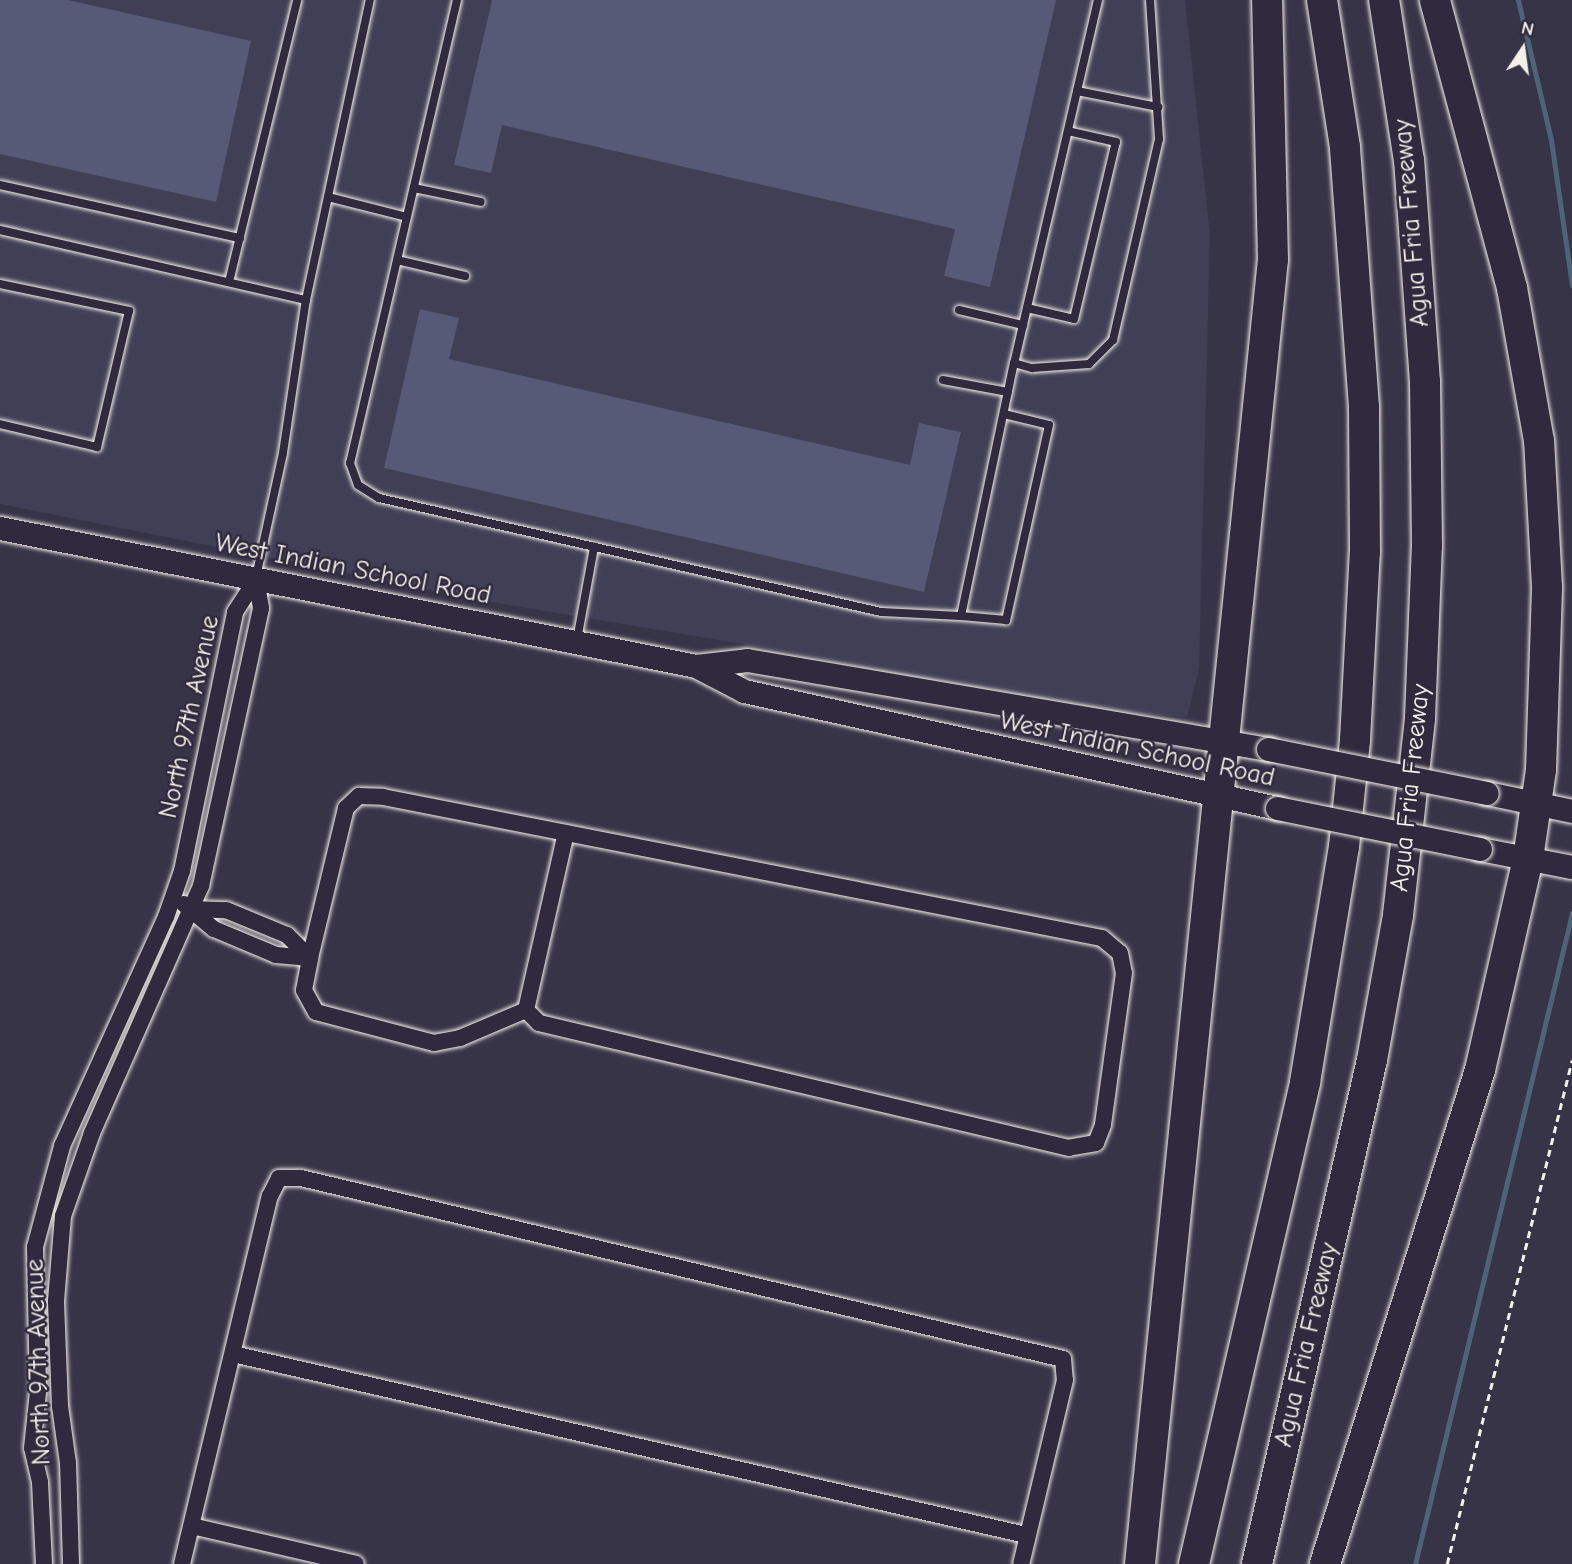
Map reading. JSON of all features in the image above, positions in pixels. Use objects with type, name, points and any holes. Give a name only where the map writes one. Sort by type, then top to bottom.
[{"type":"highway","points":[[1140,1564],[1222,796],[1273,260],[1274,117],[1268,0]]},
{"type":"highway","points":[[1194,1564],[1315,1030],[1344,847],[1358,702],[1365,552],[1361,348],[1345,147],[1322,0]]},
{"type":"highway","name":"Agua Fria Freeway","points":[[1257,1564],[1372,1060],[1398,915],[1420,718],[1428,456],[1424,356],[1409,161],[1384,0]]},
{"type":"highway","points":[[1325,1564],[1465,1120],[1528,859],[1538,803],[1547,624],[1539,442],[1512,288],[1435,0]]},
{"type":"main road","name":"West Indian School Road","points":[[0,528],[696,666],[744,691],[1257,804],[1572,867]]},
{"type":"main road","name":"West Indian School Road","points":[[696,666],[747,660],[1227,742],[1572,811]]},
{"type":"street","name":"North 97th Avenue","points":[[44,1564],[40,1482],[32,1448],[38,1392],[35,1247],[62,1146],[172,898],[190,838],[235,612],[256,580]]},
{"type":"street","name":"North 97th Avenue","points":[[71,1564],[68,1474],[56,1301],[63,1216],[92,1133],[192,909],[212,844],[261,608],[256,580]]},
{"type":"street","points":[[359,796],[383,796],[1102,938],[1120,953],[1124,973],[1103,1125],[1096,1143],[1069,1148],[539,1023],[526,1010],[460,1038],[434,1043],[316,1012],[304,990],[310,958],[346,808],[359,796]]},
{"type":"street","points":[[526,1010],[566,833]]},
{"type":"street","points":[[172,898],[192,909],[214,929],[276,955],[310,958]]},
{"type":"street","points":[[182,1564],[270,1196],[279,1178],[301,1178],[1063,1359],[1065,1380],[1021,1564]]},
{"type":"street","points":[[44,1207],[63,1216]]},
{"type":"street","points":[[233,1354],[1026,1535]]},
{"type":"street","points":[[40,1482],[68,1474]]},
{"type":"street","points":[[191,1526],[356,1564]]},
{"type":"lane","points":[[229,282],[296,0]]},
{"type":"lane","points":[[256,580],[284,453],[306,300],[370,0]]},
{"type":"lane","points":[[457,0],[350,463],[358,485],[379,498],[881,612],[1006,620],[1049,425],[1004,414]]},
{"type":"lane","points":[[961,616],[1014,363],[1098,0]]},
{"type":"lane","points":[[1014,363],[1032,368],[1089,364],[1113,340],[1159,139],[1150,0]]},
{"type":"lane","points":[[1077,91],[1158,107]]},
{"type":"lane","points":[[1027,308],[1074,319],[1116,142],[1068,131]]},
{"type":"lane","points":[[0,185],[240,238]]},
{"type":"lane","points":[[414,188],[481,202]]},
{"type":"lane","points":[[328,197],[407,217]]},
{"type":"lane","points":[[0,230],[306,300]]},
{"type":"lane","points":[[397,260],[465,276]]},
{"type":"lane","points":[[0,284],[128,311],[97,447],[0,424]]},
{"type":"lane","points":[[959,310],[1023,325]]},
{"type":"lane","points":[[943,380],[1008,392]]},
{"type":"lane","points":[[576,642],[594,547]]},
{"type":"path","points":[[1447,1564],[1572,1060]]},
{"type":"shaded area","points":[[0,0],[1185,0],[1210,235],[1199,669],[1187,717],[1080,709],[936,683],[789,652],[486,601],[0,504]]},
{"type":"building","points":[[0,0],[68,0],[251,41],[216,202],[0,154]]},
{"type":"building","points":[[492,0],[1056,0],[990,287],[944,276],[955,229],[502,125],[491,173],[454,165]]},
{"type":"building","points":[[420,309],[459,318],[449,359],[910,465],[919,423],[961,432],[924,592],[384,468]]},
{"type":"waterway","points":[[1518,0],[1551,140],[1572,285]]},
{"type":"waterway","points":[[1415,1564],[1572,913]]}]
